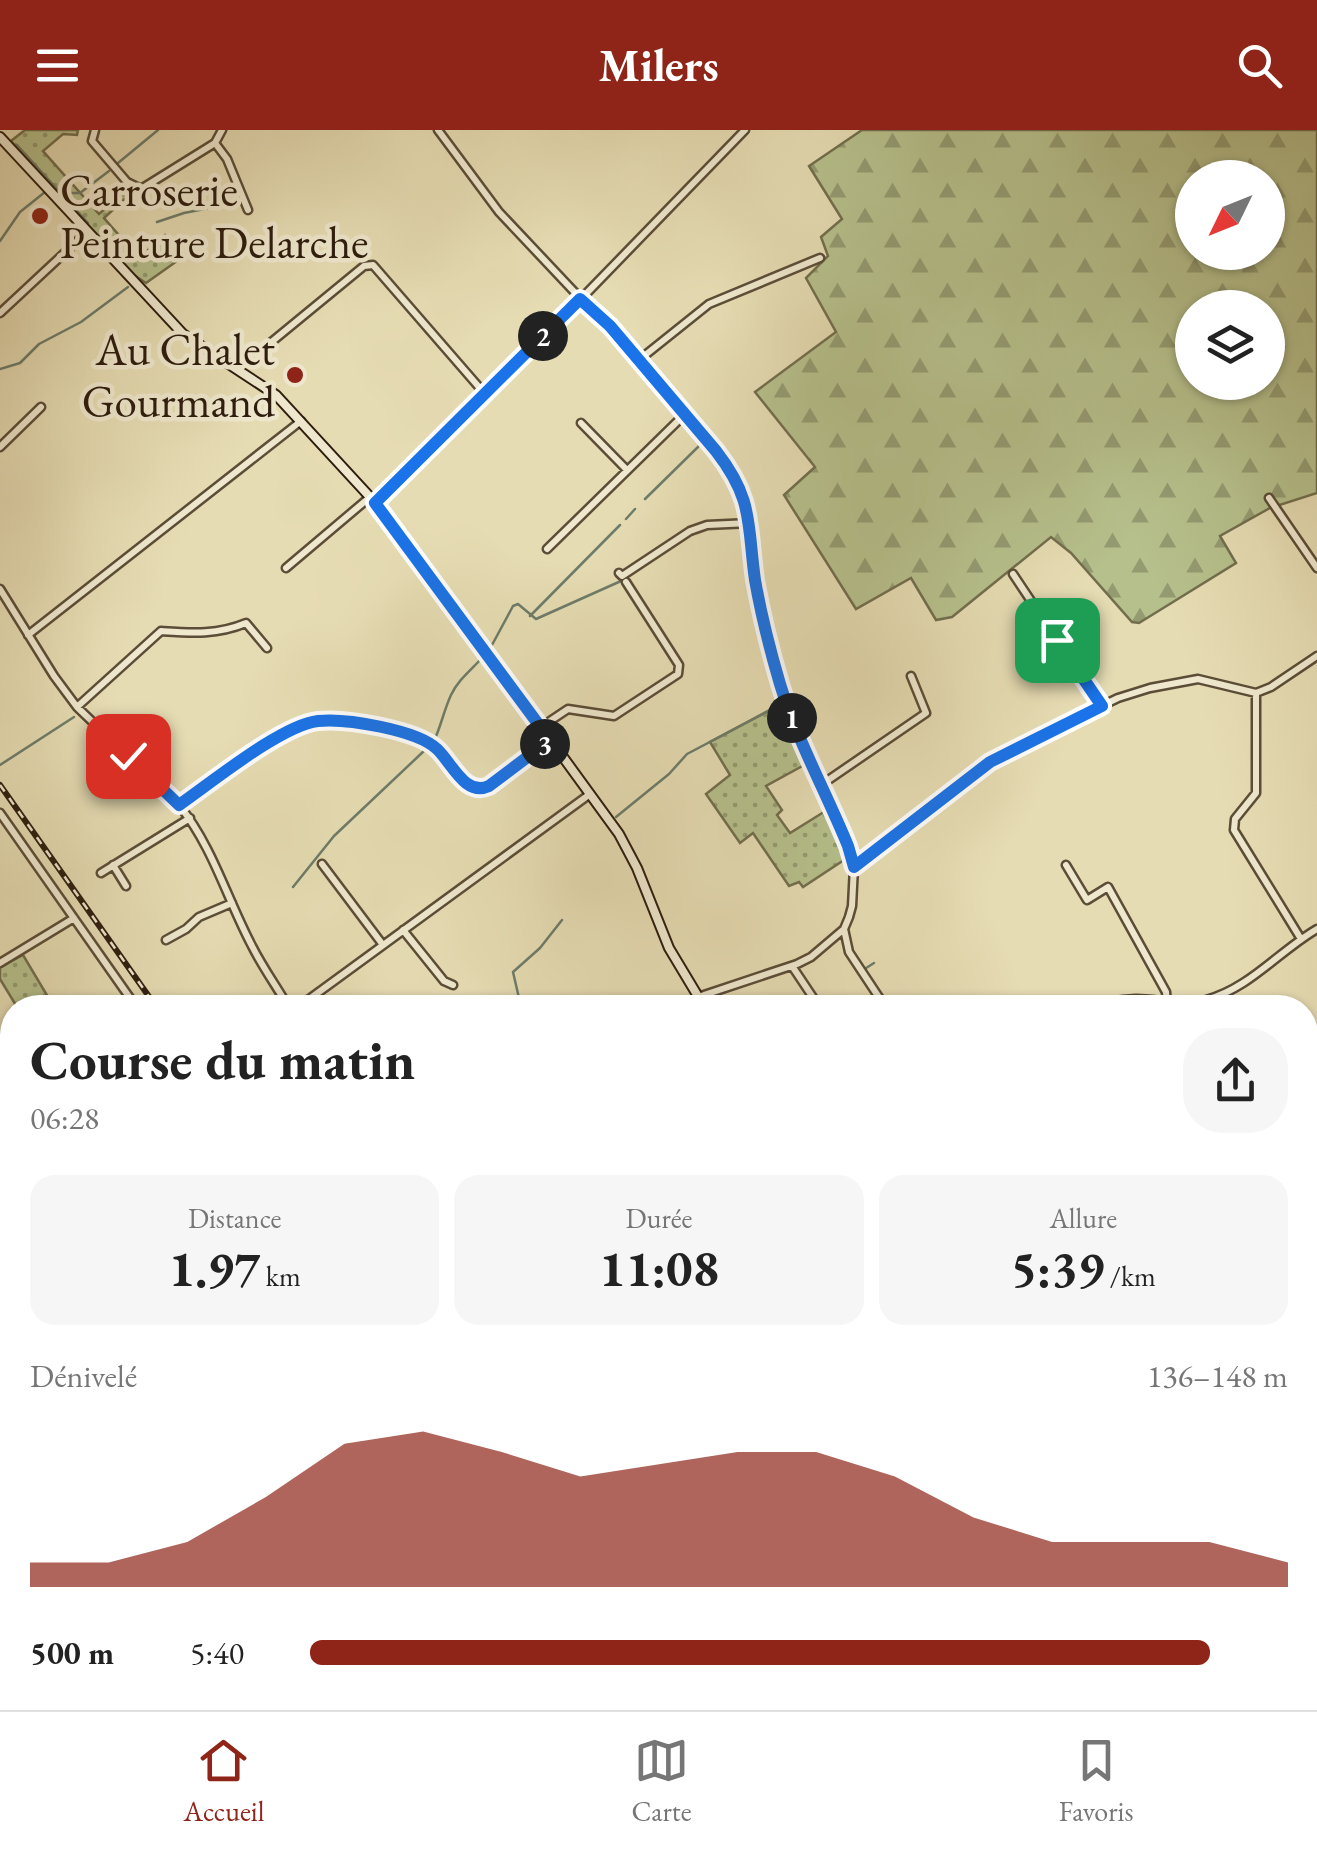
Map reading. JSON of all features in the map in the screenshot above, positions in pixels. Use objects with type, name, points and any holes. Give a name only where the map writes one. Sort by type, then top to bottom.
[{"type":"main road","points":[[0,137],[182,334],[271,390],[372,500],[619,834],[669,948],[697,995]]},
{"type":"street","points":[[95,130],[92,141],[127,182],[141,189],[215,144],[222,130]]},
{"type":"street","points":[[438,130],[499,212],[640,360],[731,470],[744,498],[756,584],[780,685],[848,846],[854,867],[852,906],[844,929],[811,957],[701,995]]},
{"type":"street","points":[[286,568],[372,500],[485,394],[745,130]]},
{"type":"street","points":[[215,144],[228,159],[246,203]]},
{"type":"street","points":[[0,312],[87,232]]},
{"type":"street","points":[[640,360],[709,304],[820,258]]},
{"type":"street","points":[[269,344],[364,266],[373,265],[485,394]]},
{"type":"street","points":[[0,447],[41,407]]},
{"type":"street","points":[[546,550],[684,416]]},
{"type":"street","points":[[28,635],[301,421]]},
{"type":"street","points":[[581,423],[626,470]]},
{"type":"street","points":[[1269,498],[1317,568]]},
{"type":"street","points":[[619,574],[622,576],[690,531],[708,525],[750,522]]},
{"type":"street","points":[[1012,574],[1102,706]]},
{"type":"street","points":[[541,727],[568,709],[614,716],[678,674],[679,665],[626,582]]},
{"type":"street","points":[[0,590],[77,707],[190,818],[208,848],[251,945],[282,995]]},
{"type":"street","points":[[77,707],[161,631],[206,634],[246,624],[267,648]]},
{"type":"street","points":[[854,867],[990,762],[1102,706],[1129,694],[1188,679],[1256,693],[1317,656]]},
{"type":"street","points":[[821,785],[926,712],[910,676]]},
{"type":"street","points":[[1256,693],[1256,792],[1235,819],[1234,830],[1301,939]]},
{"type":"street","points":[[179,805],[291,728],[319,720],[412,734],[435,747],[470,787],[480,790],[550,740]]},
{"type":"street","points":[[316,995],[590,794]]},
{"type":"street","points":[[0,813],[128,995]]},
{"type":"street","points":[[100,873],[190,818]]},
{"type":"street","points":[[322,864],[383,945]]},
{"type":"street","points":[[114,866],[126,886]]},
{"type":"street","points":[[1066,866],[1087,900],[1108,887],[1166,995]]},
{"type":"street","points":[[166,940],[199,917],[232,903]]},
{"type":"street","points":[[0,963],[74,918]]},
{"type":"street","points":[[1219,995],[1262,971],[1317,928]]},
{"type":"street","points":[[844,929],[849,952],[877,995]]},
{"type":"street","points":[[403,930],[444,981],[453,985]]},
{"type":"street","points":[[792,966],[811,995]]},
{"type":"green space","points":[[25,130],[78,130],[77,135],[63,134],[43,151],[99,214],[126,191],[129,195],[104,218],[139,258],[165,235],[184,256],[146,283],[128,271],[11,141]]},
{"type":"green space","points":[[862,130],[1317,130],[1317,493],[1270,508],[1220,536],[1236,563],[1139,623],[1132,622],[1071,553],[1051,537],[952,617],[936,620],[911,578],[856,609],[784,495],[815,467],[755,392],[836,332],[806,278],[828,256],[821,237],[842,219],[809,166]]},
{"type":"green space","points":[[779,705],[806,764],[766,786],[782,810],[777,815],[790,833],[827,810],[847,858],[803,887],[799,882],[789,886],[753,833],[740,843],[706,794],[730,775],[710,742]]},
{"type":"green space","points":[[23,955],[47,995],[10,995],[0,979],[0,967]]},
{"type":"waterway","points":[[118,163],[158,130]]},
{"type":"waterway","points":[[17,145],[88,223]]},
{"type":"waterway","points":[[63,193],[80,193],[109,171]]},
{"type":"waterway","points":[[0,241],[20,212],[45,192]]},
{"type":"waterway","points":[[157,222],[240,202]]},
{"type":"waterway","points":[[0,369],[20,363],[39,344],[81,322],[128,287]]},
{"type":"waterway","points":[[645,499],[700,445]]},
{"type":"waterway","points":[[626,519],[635,509]]},
{"type":"waterway","points":[[530,616],[620,525]]},
{"type":"waterway","points":[[492,645],[513,606],[518,604],[536,619],[621,581]]},
{"type":"waterway","points":[[434,741],[454,690],[482,658]]},
{"type":"waterway","points":[[616,817],[669,774],[687,754],[778,706]]},
{"type":"waterway","points":[[0,765],[74,717]]},
{"type":"waterway","points":[[293,887],[334,836],[425,750]]},
{"type":"waterway","points":[[518,995],[513,972],[540,948],[562,920]]},
{"type":"waterway","points":[[863,970],[874,963]]},
{"type":"railway","points":[[0,785],[148,995]]},
{"type":"place","name":"Carroserie Peinture Delarche","points":[[40,216]]},
{"type":"place","name":"Au Chalet Gourmand","points":[[295,375]]},
{"type":"route","points":[[128,756],[179,805],[291,728],[319,720],[412,734],[435,747],[470,787],[480,790],[550,740],[375,503],[580,299],[610,326],[731,470],[750,522],[756,584],[780,685],[854,867],[990,762],[1102,706],[1057,640]]}]
